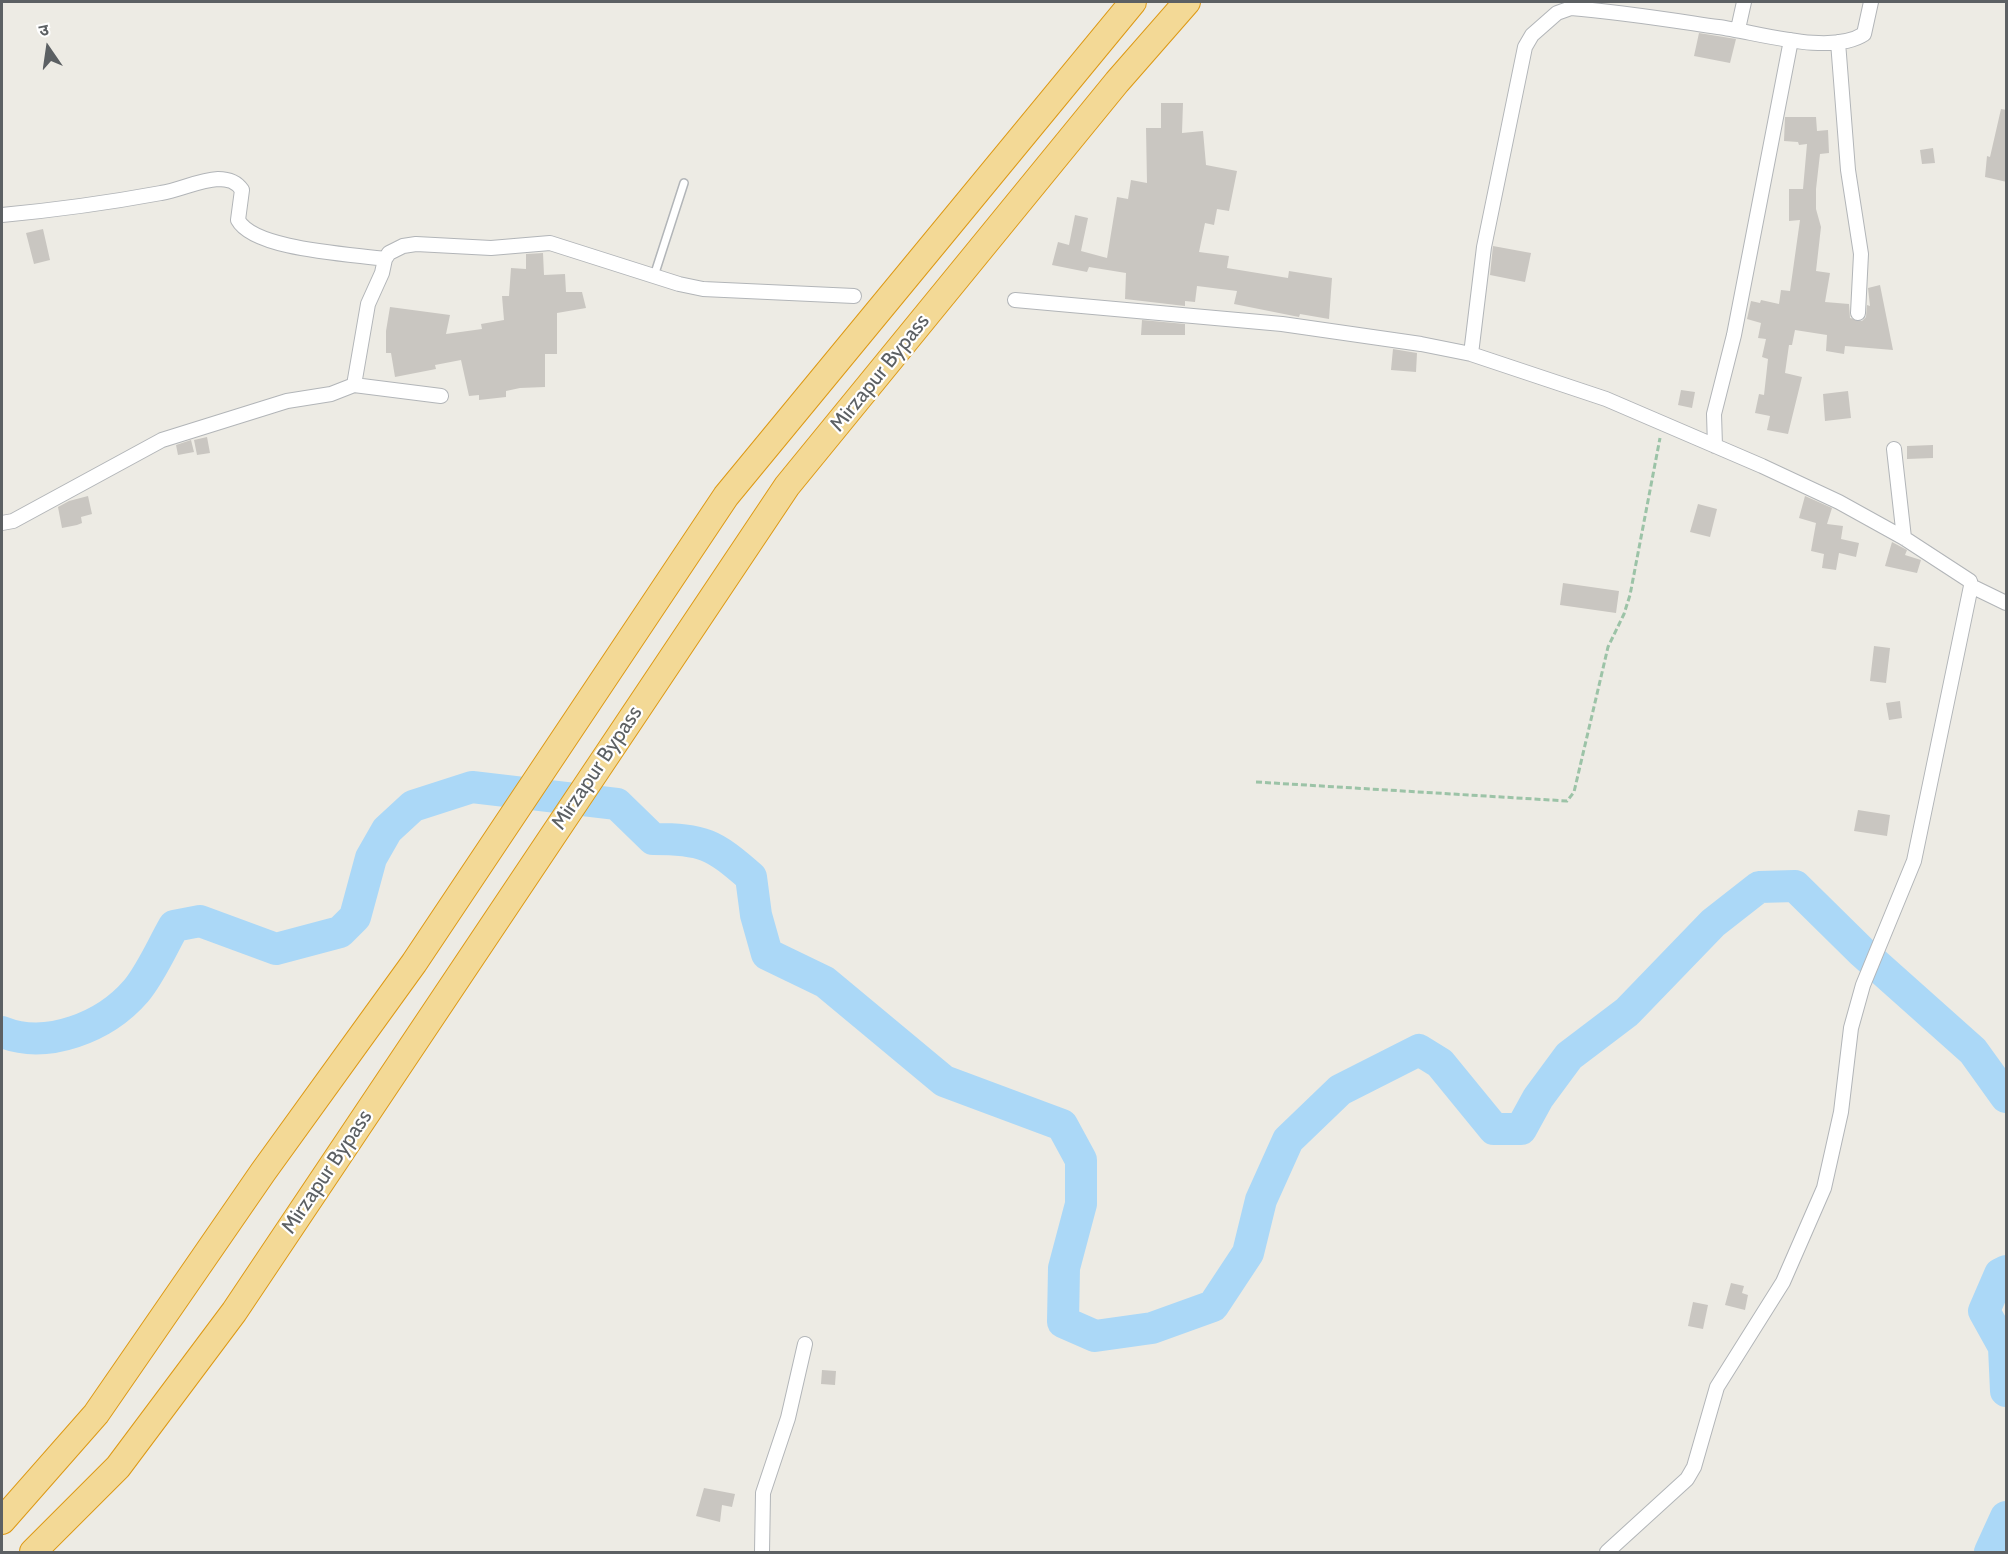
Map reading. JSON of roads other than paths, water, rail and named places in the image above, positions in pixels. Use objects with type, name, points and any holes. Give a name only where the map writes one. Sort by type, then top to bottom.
[{"type":"highway","points":[[2,1521],[96,1414],[262,1172],[414,963],[726,496],[1132,2]]},
{"type":"highway","name":"Mirzapur Bypass","points":[[33,1552],[118,1467],[234,1312],[787,486],[1117,82],[1187,2]]},
{"type":"street","points":[[1738,30],[1744,2]]},
{"type":"street","points":[[1471,354],[1484,247],[1525,47],[1532,34],[1557,13],[1571,8],[1738,30],[1791,40],[1838,42],[1856,39],[1864,34],[1871,2]]},
{"type":"street","points":[[1715,446],[1714,414],[1734,335],[1791,40]]},
{"type":"street","points":[[1838,42],[1848,170],[1861,254],[1858,313]]},
{"type":"street","points":[[2,215],[75,209],[172,191],[207,181],[228,180],[235,182],[242,190],[238,220],[244,229],[252,234],[284,244],[385,259]]},
{"type":"street","points":[[354,385],[368,304],[382,273],[385,259],[395,249],[416,244],[491,248],[550,243],[703,289],[855,296]]},
{"type":"street","points":[[1015,300],[1282,324],[1420,344],[1471,354],[1606,399],[1839,502],[1904,538],[1970,581],[1971,586],[1914,861],[1863,985],[1851,1028],[1841,1112],[1824,1188],[1806,1232],[1765,1312],[1717,1387],[1694,1467],[1687,1479],[1607,1552]]},
{"type":"street","points":[[2,523],[13,521],[162,440],[286,401],[331,394],[354,385],[441,396]]},
{"type":"street","points":[[1894,449],[1904,538]]},
{"type":"street","points":[[1971,586],[2007,603]]},
{"type":"street","points":[[762,1552],[763,1493],[788,1418],[805,1344]]},
{"type":"lane","points":[[654,276],[684,183]]},
{"type":"waterway","points":[[2,1032],[19,1037],[38,1038],[74,1032],[92,1025],[123,1004],[136,991],[174,926],[200,921],[276,949],[340,932],[355,917],[371,858],[387,830],[413,806],[472,787],[617,804],[653,839],[684,840],[707,846],[727,857],[751,877],[756,915],[767,954],[825,982],[944,1081],[1062,1125],[1081,1160],[1081,1204],[1064,1268],[1063,1322],[1095,1336],[1152,1328],[1213,1306],[1248,1253],[1261,1200],[1288,1140],[1340,1090],[1419,1050],[1440,1063],[1494,1129],[1521,1129],[1538,1098],[1569,1056],[1627,1012],[1713,923],[1759,887],[1795,886],[1862,952],[1973,1051],[2006,1097]]},
{"type":"waterway","points":[[2006,1271],[2000,1274],[1984,1311],[2004,1347],[2006,1391]]},
{"type":"waterway","points":[[1990,1552],[2006,1517]]}]
